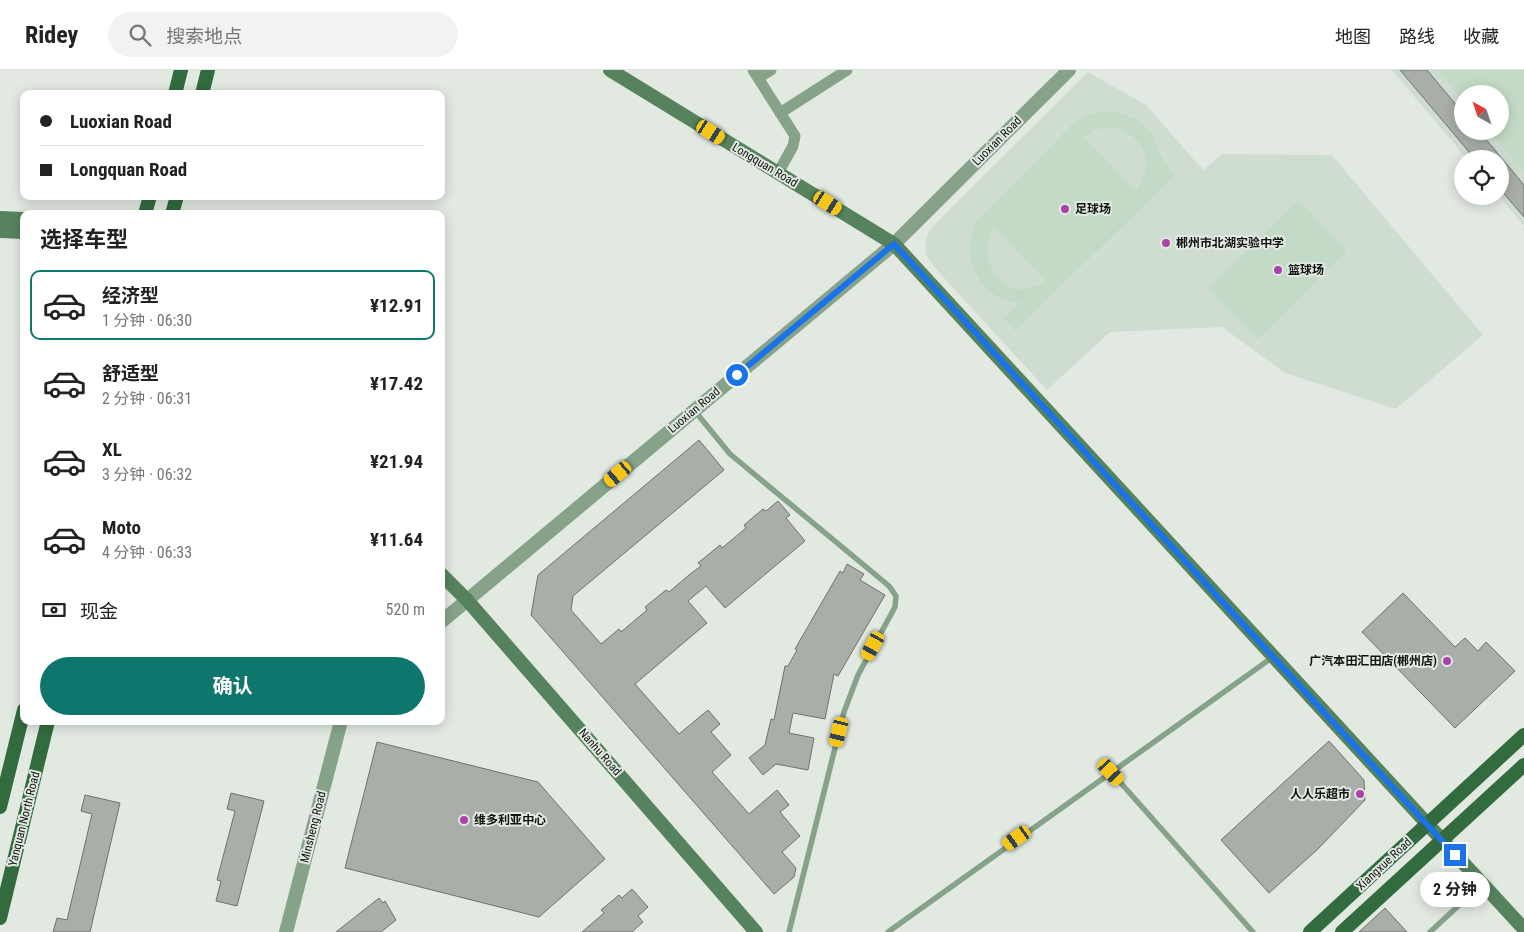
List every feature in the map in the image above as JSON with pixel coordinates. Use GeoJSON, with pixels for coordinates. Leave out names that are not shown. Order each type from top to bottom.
{"type":"FeatureCollection","features":[{"type":"Feature","properties":{"kind":"main road"},"geometry":{"type":"LineString","coordinates":[[176,90],[181,70]]}},
{"type":"Feature","properties":{"kind":"main road"},"geometry":{"type":"LineString","coordinates":[[203,90],[208,70]]}},
{"type":"Feature","properties":{"kind":"main road","name":"Longquan Road"},"geometry":{"type":"LineString","coordinates":[[610,70],[894,244],[1524,929]]}},
{"type":"Feature","properties":{"kind":"main road"},"geometry":{"type":"LineString","coordinates":[[0,218],[20,218]]}},
{"type":"Feature","properties":{"kind":"main road"},"geometry":{"type":"LineString","coordinates":[[0,231],[20,232]]}},
{"type":"Feature","properties":{"kind":"main road","name":"Nanhu Road"},"geometry":{"type":"LineString","coordinates":[[445,578],[467,600],[756,932]]}},
{"type":"Feature","properties":{"kind":"main road"},"geometry":{"type":"LineString","coordinates":[[0,807],[20,725]]}},
{"type":"Feature","properties":{"kind":"main road","name":"Yanquan North Road"},"geometry":{"type":"LineString","coordinates":[[0,918],[47,725]]}},
{"type":"Feature","properties":{"kind":"main road","name":"Xiangxue Road"},"geometry":{"type":"LineString","coordinates":[[1310,932],[1524,735]]}},
{"type":"Feature","properties":{"kind":"main road","name":"Xiangxue Road"},"geometry":{"type":"LineString","coordinates":[[1342,932],[1524,765]]}},
{"type":"Feature","properties":{"kind":"street"},"geometry":{"type":"LineString","coordinates":[[771,70],[756,74],[795,139],[778,173]]}},
{"type":"Feature","properties":{"kind":"street"},"geometry":{"type":"LineString","coordinates":[[780,113],[847,70]]}},
{"type":"Feature","properties":{"kind":"street","name":"Luoxian Road"},"geometry":{"type":"LineString","coordinates":[[467,600],[894,244],[1069,70]]}},
{"type":"Feature","properties":{"kind":"street"},"geometry":{"type":"LineString","coordinates":[[445,619],[467,600]]}},
{"type":"Feature","properties":{"kind":"street","name":"Minsheng Road"},"geometry":{"type":"LineString","coordinates":[[286,932],[340,725]]}},
{"type":"Feature","properties":{"kind":"lane"},"geometry":{"type":"LineString","coordinates":[[694,410],[730,454],[889,586],[896,596],[895,608],[865,660],[844,712],[789,932]]}},
{"type":"Feature","properties":{"kind":"lane"},"geometry":{"type":"LineString","coordinates":[[888,932],[1273,657]]}},
{"type":"Feature","properties":{"kind":"lane"},"geometry":{"type":"LineString","coordinates":[[1111,772],[1254,932]]}},
{"type":"Feature","properties":{"kind":"lane"},"geometry":{"type":"LineString","coordinates":[[1430,932],[1482,884]]}},
{"type":"Feature","properties":{"kind":"shaded area"},"geometry":{"type":"Polygon","coordinates":[[[1392,70],[1524,70],[1524,226],[1506,205],[1509,205],[1509,150],[1459,150],[1392,70]]]}},
{"type":"Feature","properties":{"kind":"shaded area","name":"郴州市北湖实验中学"},"geometry":{"type":"Polygon","coordinates":[[[1088,72],[1146,105],[1203,170],[1222,154],[1332,155],[1483,335],[1396,409],[1285,373],[1222,327],[1110,332],[1047,390],[934,267],[926,254],[925,246],[928,233],[936,223],[1088,72]]]}},
{"type":"Feature","properties":{"kind":"green space"},"geometry":{"type":"Polygon","coordinates":[[[1438,70],[1524,70],[1524,173],[1509,155],[1509,150],[1505,150],[1496,140],[1509,140],[1509,85],[1454,85],[1454,89],[1438,70]]]}},
{"type":"Feature","properties":{"kind":"green space"},"geometry":{"type":"Polygon","coordinates":[[[1106,111],[1137,120],[1151,134],[1166,164],[1175,175],[1015,331],[1004,319],[1021,302],[1012,302],[995,295],[981,281],[972,265],[970,256],[972,233],[977,221],[1072,124],[1088,115],[1106,111]],[[1112,127],[1096,130],[1084,138],[1136,191],[1142,181],[1145,170],[1144,152],[1132,136],[1112,127]],[[994,227],[988,242],[988,256],[992,269],[999,279],[1009,286],[1021,289],[1033,287],[1046,280],[994,227]]]}},
{"type":"Feature","properties":{"kind":"green space","name":"篮球场"},"geometry":{"type":"Polygon","coordinates":[[[1298,200],[1347,251],[1258,339],[1208,288],[1298,200]]]}},
{"type":"Feature","properties":{"kind":"building"},"geometry":{"type":"Polygon","coordinates":[[[1400,70],[1427,70],[1454,102],[1454,134],[1400,70]]]}},
{"type":"Feature","properties":{"kind":"building"},"geometry":{"type":"Polygon","coordinates":[[[1459,140],[1486,140],[1495,150],[1467,150],[1459,140]]]}},
{"type":"Feature","properties":{"kind":"building"},"geometry":{"type":"Polygon","coordinates":[[[1509,167],[1524,185],[1524,217],[1509,200],[1509,167]]]}},
{"type":"Feature","properties":{"kind":"building"},"geometry":{"type":"Polygon","coordinates":[[[699,440],[724,470],[573,596],[571,610],[601,644],[619,629],[621,632],[647,610],[645,607],[666,590],[669,592],[701,566],[698,563],[720,545],[722,548],[746,528],[744,525],[763,509],[766,511],[778,501],[790,515],[786,518],[805,541],[725,608],[706,586],[688,601],[707,623],[635,684],[679,734],[708,710],[720,724],[711,732],[731,755],[712,772],[749,814],[777,790],[789,805],[780,812],[800,836],[782,852],[796,868],[794,877],[774,894],[531,615],[538,575],[699,440]]]}},
{"type":"Feature","properties":{"kind":"building"},"geometry":{"type":"Polygon","coordinates":[[[847,564],[864,574],[860,580],[885,595],[838,676],[834,674],[825,719],[793,713],[789,733],[814,738],[808,770],[776,764],[763,775],[749,758],[765,745],[771,719],[774,720],[785,666],[788,666],[797,650],[795,649],[840,571],[843,573],[847,564]]]}},
{"type":"Feature","properties":{"kind":"building","name":"广汽本田汇田店(郴州店)"},"geometry":{"type":"Polygon","coordinates":[[[1403,593],[1455,647],[1465,638],[1478,651],[1486,642],[1515,671],[1455,728],[1362,632],[1403,593]]]}},
{"type":"Feature","properties":{"kind":"building"},"geometry":{"type":"Polygon","coordinates":[[[1329,741],[1364,780],[1365,800],[1318,849],[1269,893],[1221,840],[1329,741]]]}},
{"type":"Feature","properties":{"kind":"building","name":"维多利亚中心"},"geometry":{"type":"Polygon","coordinates":[[[377,742],[538,782],[605,859],[539,917],[345,868],[377,742]]]}},
{"type":"Feature","properties":{"kind":"building"},"geometry":{"type":"Polygon","coordinates":[[[231,793],[264,801],[237,906],[216,901],[221,881],[217,880],[235,811],[227,809],[231,793]]]}},
{"type":"Feature","properties":{"kind":"building"},"geometry":{"type":"Polygon","coordinates":[[[85,795],[120,803],[90,932],[53,932],[57,918],[67,920],[92,814],[81,811],[85,795]]]}},
{"type":"Feature","properties":{"kind":"building"},"geometry":{"type":"Polygon","coordinates":[[[632,889],[648,907],[638,916],[643,922],[632,932],[582,932],[604,913],[601,910],[619,895],[622,898],[632,889]]]}},
{"type":"Feature","properties":{"kind":"building"},"geometry":{"type":"Polygon","coordinates":[[[379,898],[383,903],[385,901],[396,920],[381,932],[336,932],[379,898]]]}},
{"type":"Feature","properties":{"kind":"building"},"geometry":{"type":"Polygon","coordinates":[[[1385,908],[1407,932],[1359,932],[1385,908]]]}},
{"type":"Feature","properties":{"kind":"place","name":"足球场"},"geometry":{"type":"Point","coordinates":[1065,209]}},
{"type":"Feature","properties":{"kind":"place","name":"郴州市北湖实验中学"},"geometry":{"type":"Point","coordinates":[1166,243]}},
{"type":"Feature","properties":{"kind":"place","name":"篮球场"},"geometry":{"type":"Point","coordinates":[1278,270]}},
{"type":"Feature","properties":{"kind":"place","name":"广汽本田汇田店(郴州店)"},"geometry":{"type":"Point","coordinates":[1447,661]}},
{"type":"Feature","properties":{"kind":"place","name":"人人乐超市"},"geometry":{"type":"Point","coordinates":[1360,794]}},
{"type":"Feature","properties":{"kind":"place","name":"维多利亚中心"},"geometry":{"type":"Point","coordinates":[464,820]}},
{"type":"Feature","properties":{"kind":"route"},"geometry":{"type":"LineString","coordinates":[[737,375],[894,244],[1455,855]]}}]}
